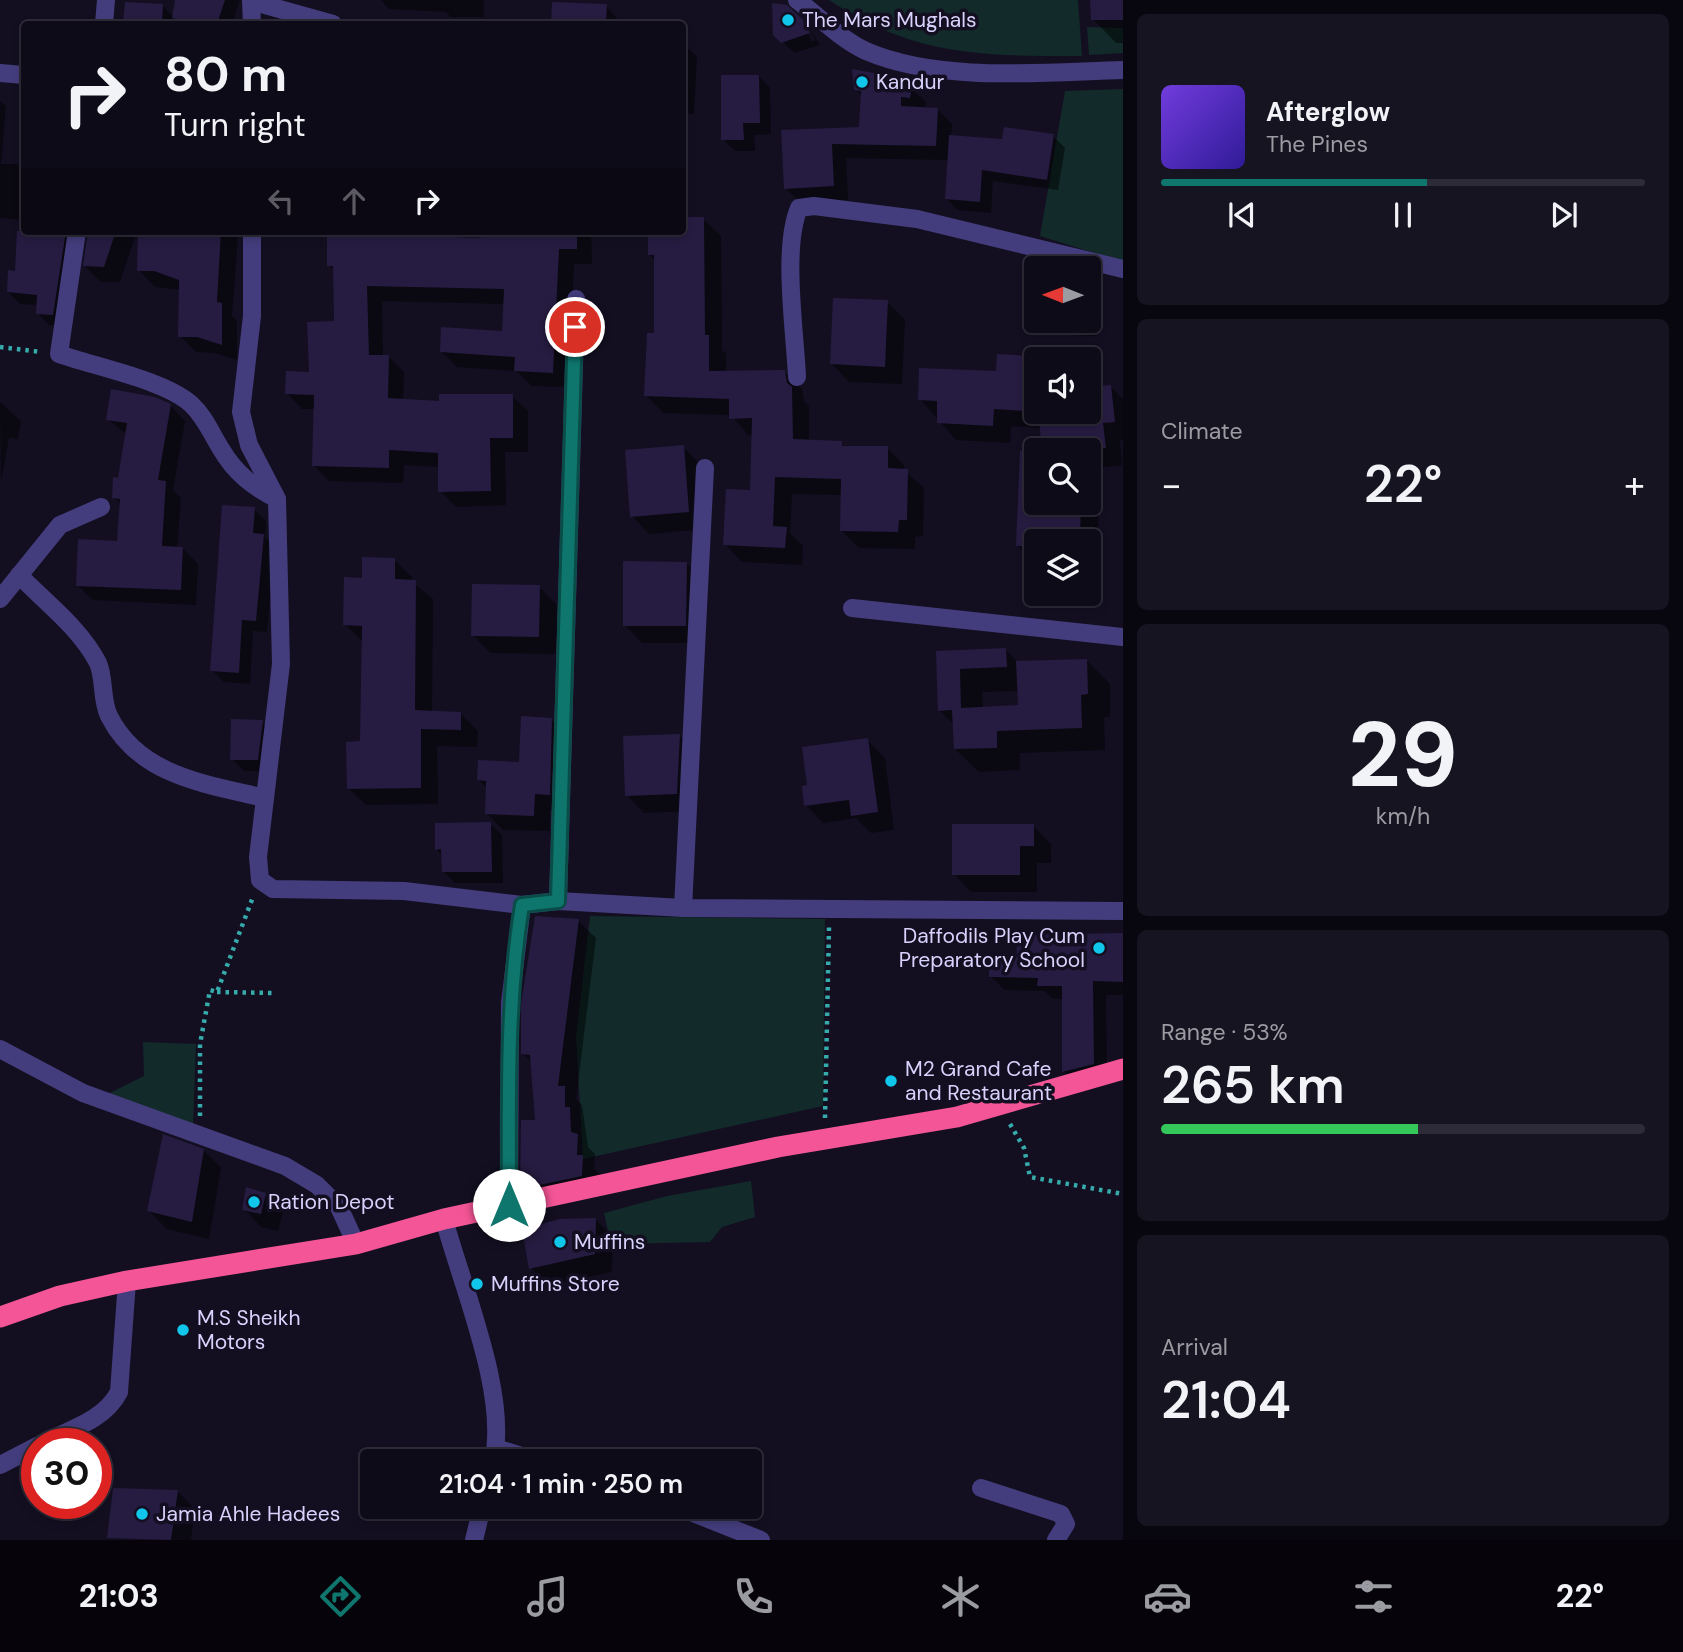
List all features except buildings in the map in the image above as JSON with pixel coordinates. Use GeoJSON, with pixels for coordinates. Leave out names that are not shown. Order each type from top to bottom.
{"type":"FeatureCollection","features":[{"type":"Feature","properties":{"kind":"highway"},"geometry":{"type":"LineString","coordinates":[[0,1317],[60,1297],[127,1281],[356,1244],[444,1219],[509,1205],[825,1139],[957,1117],[1123,1069]]}},
{"type":"Feature","properties":{"kind":"street"},"geometry":{"type":"LineString","coordinates":[[104,21],[106,0]]}},
{"type":"Feature","properties":{"kind":"street"},"geometry":{"type":"LineString","coordinates":[[797,0],[839,35],[865,50],[915,65],[990,71],[1123,70]]}},
{"type":"Feature","properties":{"kind":"street"},"geometry":{"type":"LineString","coordinates":[[252,21],[251,1],[323,21]]}},
{"type":"Feature","properties":{"kind":"street"},"geometry":{"type":"LineString","coordinates":[[0,74],[21,75]]}},
{"type":"Feature","properties":{"kind":"street"},"geometry":{"type":"LineString","coordinates":[[797,377],[791,248],[794,222],[800,208],[814,206],[917,219],[1123,269]]}},
{"type":"Feature","properties":{"kind":"street"},"geometry":{"type":"LineString","coordinates":[[76,235],[59,354],[161,386],[189,402],[204,418],[222,452],[240,475],[255,488],[277,499]]}},
{"type":"Feature","properties":{"kind":"street"},"geometry":{"type":"LineString","coordinates":[[253,235],[252,316],[241,412],[248,445],[277,499],[281,664],[258,857],[260,880],[273,889],[404,891],[522,905],[558,901],[683,908],[1123,911]]}},
{"type":"Feature","properties":{"kind":"street"},"geometry":{"type":"LineString","coordinates":[[558,901],[576,299]]}},
{"type":"Feature","properties":{"kind":"street"},"geometry":{"type":"LineString","coordinates":[[683,908],[705,468]]}},
{"type":"Feature","properties":{"kind":"street"},"geometry":{"type":"LineString","coordinates":[[0,599],[60,525],[101,507]]}},
{"type":"Feature","properties":{"kind":"street"},"geometry":{"type":"LineString","coordinates":[[19,575],[77,635],[99,665],[108,714],[133,748],[175,776],[265,797]]}},
{"type":"Feature","properties":{"kind":"street"},"geometry":{"type":"LineString","coordinates":[[852,608],[1123,637]]}},
{"type":"Feature","properties":{"kind":"street"},"geometry":{"type":"LineString","coordinates":[[509,1205],[510,1003],[522,905]]}},
{"type":"Feature","properties":{"kind":"street"},"geometry":{"type":"LineString","coordinates":[[0,1049],[83,1093],[285,1166],[317,1185],[338,1207],[356,1244]]}},
{"type":"Feature","properties":{"kind":"street"},"geometry":{"type":"LineString","coordinates":[[444,1219],[486,1359],[497,1421],[495,1449]]}},
{"type":"Feature","properties":{"kind":"street"},"geometry":{"type":"LineString","coordinates":[[74,1428],[104,1413],[113,1405],[119,1392],[127,1281]]}},
{"type":"Feature","properties":{"kind":"street"},"geometry":{"type":"LineString","coordinates":[[0,1465],[21,1454]]}},
{"type":"Feature","properties":{"kind":"street"},"geometry":{"type":"LineString","coordinates":[[981,1488],[1061,1514],[1066,1524],[1056,1540]]}},
{"type":"Feature","properties":{"kind":"street"},"geometry":{"type":"LineString","coordinates":[[474,1540],[479,1519]]}},
{"type":"Feature","properties":{"kind":"street"},"geometry":{"type":"LineString","coordinates":[[708,1519],[761,1540]]}},
{"type":"Feature","properties":{"kind":"path"},"geometry":{"type":"LineString","coordinates":[[0,347],[59,354]]}},
{"type":"Feature","properties":{"kind":"path"},"geometry":{"type":"LineString","coordinates":[[217,992],[260,880]]}},
{"type":"Feature","properties":{"kind":"path"},"geometry":{"type":"LineString","coordinates":[[825,1139],[829,930]]}},
{"type":"Feature","properties":{"kind":"path"},"geometry":{"type":"LineString","coordinates":[[199,1134],[200,1044],[210,990],[275,993]]}},
{"type":"Feature","properties":{"kind":"path"},"geometry":{"type":"LineString","coordinates":[[1012,1128],[1024,1148],[1030,1177],[1123,1194]]}},
{"type":"Feature","properties":{"kind":"green space"},"geometry":{"type":"Polygon","coordinates":[[[829,0],[1078,0],[1082,56],[981,53],[921,43],[861,19],[829,0]]]}},
{"type":"Feature","properties":{"kind":"green space"},"geometry":{"type":"Polygon","coordinates":[[[1087,27],[1123,28],[1123,53],[1089,55],[1087,27]]]}},
{"type":"Feature","properties":{"kind":"green space"},"geometry":{"type":"Polygon","coordinates":[[[1123,89],[1123,262],[1040,236],[1065,91],[1123,89]]]}},
{"type":"Feature","properties":{"kind":"green space"},"geometry":{"type":"Polygon","coordinates":[[[590,916],[825,919],[823,1106],[583,1159],[576,1037],[590,916]]]}},
{"type":"Feature","properties":{"kind":"green space"},"geometry":{"type":"Polygon","coordinates":[[[143,1042],[196,1044],[193,1127],[106,1095],[144,1076],[143,1042]]]}},
{"type":"Feature","properties":{"kind":"green space"},"geometry":{"type":"Polygon","coordinates":[[[751,1181],[755,1217],[722,1227],[710,1242],[611,1244],[604,1213],[667,1196],[751,1181]]]}},
{"type":"Feature","properties":{"kind":"place","name":"The Mars Mughals"},"geometry":{"type":"Point","coordinates":[788,20]}},
{"type":"Feature","properties":{"kind":"place","name":"Kandur"},"geometry":{"type":"Point","coordinates":[862,82]}},
{"type":"Feature","properties":{"kind":"place","name":"Daffodils Play Cum Preparatory School"},"geometry":{"type":"Point","coordinates":[1099,948]}},
{"type":"Feature","properties":{"kind":"place","name":"M2 Grand Cafe and Restaurant"},"geometry":{"type":"Point","coordinates":[891,1081]}},
{"type":"Feature","properties":{"kind":"place","name":"Ration Depot"},"geometry":{"type":"Point","coordinates":[254,1202]}},
{"type":"Feature","properties":{"kind":"place","name":"Muffins"},"geometry":{"type":"Point","coordinates":[560,1242]}},
{"type":"Feature","properties":{"kind":"place","name":"Muffins Store"},"geometry":{"type":"Point","coordinates":[477,1284]}},
{"type":"Feature","properties":{"kind":"place","name":"M.S Sheikh Motors"},"geometry":{"type":"Point","coordinates":[183,1330]}},
{"type":"Feature","properties":{"kind":"place","name":"Jamia Ahle Hadees"},"geometry":{"type":"Point","coordinates":[142,1514]}},
{"type":"Feature","properties":{"kind":"route"},"geometry":{"type":"LineString","coordinates":[[509,1205],[510,1003],[522,905],[558,901],[575,327]]}}]}
